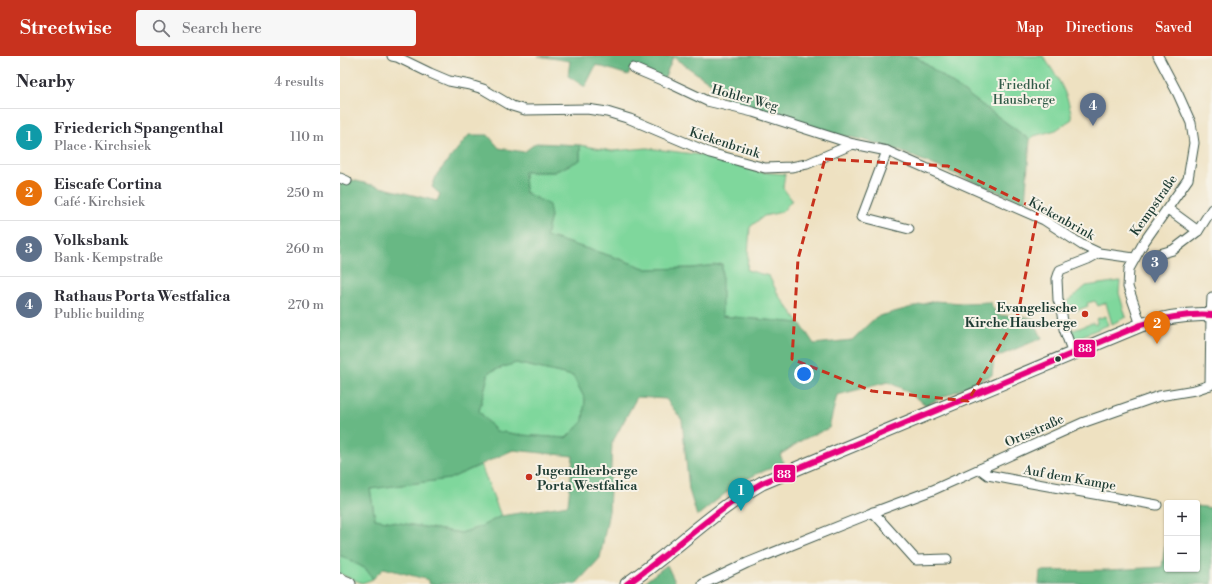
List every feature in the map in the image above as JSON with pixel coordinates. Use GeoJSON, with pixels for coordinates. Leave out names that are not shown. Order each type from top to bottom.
{"type":"FeatureCollection","features":[{"type":"Feature","properties":{"kind":"main road"},"geometry":{"type":"LineString","coordinates":[[627,584],[723,508],[762,483],[1141,325],[1166,317],[1211,315]]}},
{"type":"Feature","properties":{"kind":"main road"},"geometry":{"type":"LineString","coordinates":[[340,580],[349,584]]}},
{"type":"Feature","properties":{"kind":"street","name":"Kiekenbrink"},"geometry":{"type":"LineString","coordinates":[[392,56],[449,80],[482,89],[512,106],[525,110],[587,110],[607,112],[630,119],[710,153],[765,168],[791,167],[807,164],[853,144],[887,151],[1044,220],[1082,245],[1099,253],[1134,258]]}},
{"type":"Feature","properties":{"kind":"street","name":"Kempstraße"},"geometry":{"type":"LineString","coordinates":[[1141,325],[1128,287],[1129,269],[1144,242],[1188,179],[1194,143],[1191,123],[1161,57]]}},
{"type":"Feature","properties":{"kind":"street","name":"Hohler Weg"},"geometry":{"type":"LineString","coordinates":[[633,68],[707,101],[753,112],[853,144]]}},
{"type":"Feature","properties":{"kind":"street"},"geometry":{"type":"LineString","coordinates":[[887,151],[862,217],[909,229]]}},
{"type":"Feature","properties":{"kind":"street"},"geometry":{"type":"LineString","coordinates":[[1168,209],[1198,231]]}},
{"type":"Feature","properties":{"kind":"street"},"geometry":{"type":"LineString","coordinates":[[1156,255],[1173,250],[1198,231],[1212,209]]}},
{"type":"Feature","properties":{"kind":"street"},"geometry":{"type":"LineString","coordinates":[[1073,353],[1064,329],[1061,308],[1058,300],[1057,279],[1060,270],[1099,253]]}},
{"type":"Feature","properties":{"kind":"street"},"geometry":{"type":"LineString","coordinates":[[1211,386],[1212,297]]}},
{"type":"Feature","properties":{"kind":"street","name":"Ortsstraße"},"geometry":{"type":"LineString","coordinates":[[703,584],[747,563],[873,512],[933,490],[1082,423],[1124,407],[1160,396],[1211,386]]}},
{"type":"Feature","properties":{"kind":"street","name":"Auf dem Kampe"},"geometry":{"type":"LineString","coordinates":[[980,469],[988,475],[1007,479],[1157,505]]}},
{"type":"Feature","properties":{"kind":"street"},"geometry":{"type":"LineString","coordinates":[[873,512],[916,560],[947,559]]}},
{"type":"Feature","properties":{"kind":"highlighted area"},"geometry":{"type":"Polygon","coordinates":[[[825,159],[948,166],[1038,210],[1018,314],[968,401],[872,391],[792,359],[798,259],[825,159]]]}},
{"type":"Feature","properties":{"kind":"green space"},"geometry":{"type":"Polygon","coordinates":[[[538,56],[915,56],[1030,140],[1025,203],[895,149],[864,140],[834,134],[790,118],[737,103],[726,98],[712,84],[673,57],[664,79],[633,65],[628,75],[596,65],[585,87],[568,76],[570,61],[538,56]]]}},
{"type":"Feature","properties":{"kind":"green space","name":"Friedhof Hausberge"},"geometry":{"type":"Polygon","coordinates":[[[915,56],[1043,56],[1058,78],[1065,93],[1072,119],[1056,130],[1034,136],[1030,140],[915,56]]]}},
{"type":"Feature","properties":{"kind":"green space"},"geometry":{"type":"Polygon","coordinates":[[[469,135],[488,135],[499,148],[524,152],[536,143],[580,145],[580,160],[554,172],[524,172],[525,192],[549,205],[551,216],[546,236],[647,269],[693,268],[722,264],[722,316],[800,323],[814,344],[852,340],[876,317],[934,301],[962,303],[990,302],[997,315],[1033,318],[1042,338],[994,358],[992,375],[926,405],[903,389],[888,382],[837,395],[829,428],[802,440],[780,455],[784,463],[737,484],[697,516],[689,490],[682,420],[666,399],[637,397],[612,443],[609,511],[600,558],[576,584],[429,584],[429,580],[384,568],[373,579],[366,569],[340,555],[340,179],[344,178],[437,201],[440,194],[432,187],[437,174],[469,135]],[[516,363],[489,372],[479,411],[496,431],[521,435],[566,438],[583,421],[585,399],[573,376],[516,363]],[[513,450],[449,479],[370,489],[375,519],[461,533],[480,527],[501,516],[568,505],[573,456],[513,450]]]}},
{"type":"Feature","properties":{"kind":"green space"},"geometry":{"type":"Polygon","coordinates":[[[580,145],[612,151],[647,148],[709,156],[758,172],[785,174],[783,188],[792,200],[782,212],[764,216],[750,227],[747,270],[769,276],[779,296],[800,323],[721,316],[722,264],[693,268],[647,269],[546,236],[551,216],[525,192],[524,172],[554,172],[580,160],[580,145]]]}},
{"type":"Feature","properties":{"kind":"green space"},"geometry":{"type":"Polygon","coordinates":[[[1120,281],[1119,293],[1126,317],[1112,324],[1106,303],[1098,306],[1095,301],[1087,303],[1088,306],[1075,311],[1073,305],[1067,307],[1065,304],[1086,286],[1120,281]]]}},
{"type":"Feature","properties":{"kind":"green space"},"geometry":{"type":"Polygon","coordinates":[[[1106,316],[1108,325],[1072,340],[1067,327],[1069,326],[1072,330],[1074,330],[1093,323],[1096,325],[1096,319],[1106,316]]]}},
{"type":"Feature","properties":{"kind":"green space"},"geometry":{"type":"Polygon","coordinates":[[[516,363],[573,376],[585,399],[583,421],[566,438],[521,435],[496,431],[479,411],[489,372],[516,363]]]}},
{"type":"Feature","properties":{"kind":"green space"},"geometry":{"type":"Polygon","coordinates":[[[481,465],[501,516],[480,527],[461,533],[375,519],[370,489],[449,479],[481,465]]]}},
{"type":"Feature","properties":{"kind":"green space"},"geometry":{"type":"Polygon","coordinates":[[[1200,506],[1212,508],[1212,584],[1039,584],[1040,571],[1109,570],[1162,567],[1164,553],[1164,572],[1200,572],[1200,506]]]}},
{"type":"Feature","properties":{"kind":"green space"},"geometry":{"type":"Polygon","coordinates":[[[340,555],[366,569],[373,579],[362,583],[340,574],[340,555]]]}},
{"type":"Feature","properties":{"kind":"green space"},"geometry":{"type":"Polygon","coordinates":[[[667,565],[676,584],[642,584],[667,565]]]}},
{"type":"Feature","properties":{"kind":"transit line","name":"88"},"geometry":{"type":"LineString","coordinates":[[627,584],[727,506],[762,483],[1141,325],[1176,317],[1212,315]]}},
{"type":"Feature","properties":{"kind":"place","name":"Rathaus Porta Westfalica"},"geometry":{"type":"Point","coordinates":[1093,126]}},
{"type":"Feature","properties":{"kind":"place","name":"Volksbank"},"geometry":{"type":"Point","coordinates":[1155,283]}},
{"type":"Feature","properties":{"kind":"place","name":"Evangelische Kirche Hausberge"},"geometry":{"type":"Point","coordinates":[1085,314]}},
{"type":"Feature","properties":{"kind":"place","name":"Eiscafe Cortina"},"geometry":{"type":"Point","coordinates":[1157,344]}},
{"type":"Feature","properties":{"kind":"place","name":"Jugendherberge Porta Westfalica"},"geometry":{"type":"Point","coordinates":[529,477]}},
{"type":"Feature","properties":{"kind":"place","name":"Friederich Spangenthal"},"geometry":{"type":"Point","coordinates":[741,511]}}]}
